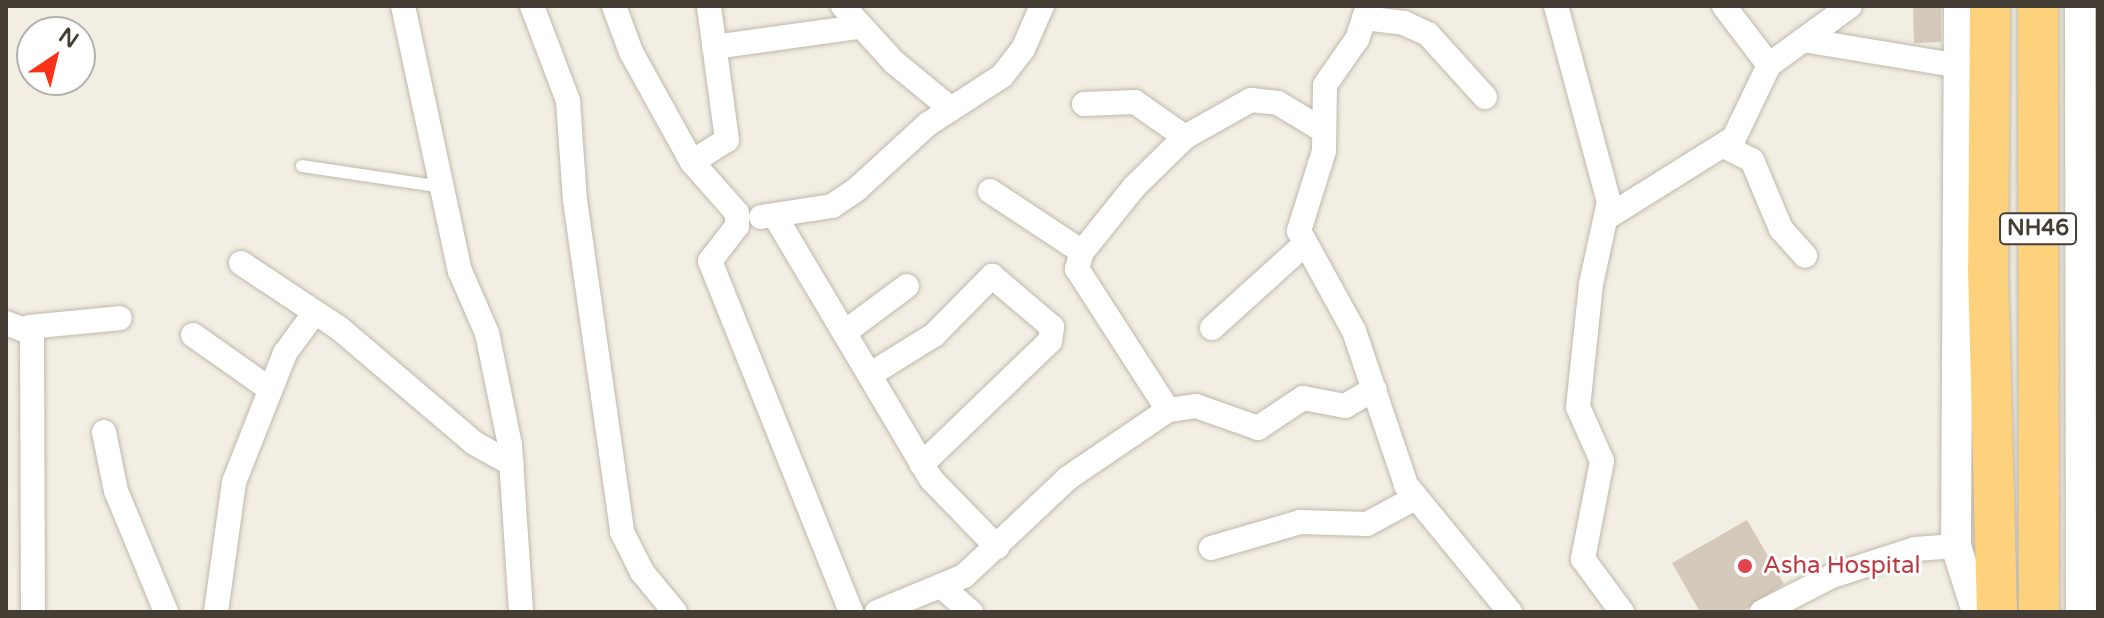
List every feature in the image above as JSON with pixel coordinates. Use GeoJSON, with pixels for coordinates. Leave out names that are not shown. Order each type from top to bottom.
{"type":"FeatureCollection","features":[{"type":"Feature","properties":{"kind":"highway","name":"NH46"},"geometry":{"type":"LineString","coordinates":[[1990,6],[1997,612]]}},
{"type":"Feature","properties":{"kind":"highway","name":"NH46"},"geometry":{"type":"LineString","coordinates":[[2038,6],[2039,612]]}},
{"type":"Feature","properties":{"kind":"street"},"geometry":{"type":"LineString","coordinates":[[403,6],[460,271],[487,333],[512,464],[521,612]]}},
{"type":"Feature","properties":{"kind":"street"},"geometry":{"type":"LineString","coordinates":[[532,6],[568,101],[575,200],[622,532],[642,572],[675,612]]}},
{"type":"Feature","properties":{"kind":"street"},"geometry":{"type":"LineString","coordinates":[[614,6],[631,52],[692,162],[739,219]]}},
{"type":"Feature","properties":{"kind":"street"},"geometry":{"type":"LineString","coordinates":[[843,6],[859,27],[951,109]]}},
{"type":"Feature","properties":{"kind":"street"},"geometry":{"type":"LineString","coordinates":[[739,219],[832,206],[951,109],[1002,76],[1023,49],[1042,6]]}},
{"type":"Feature","properties":{"kind":"street"},"geometry":{"type":"LineString","coordinates":[[1556,6],[1589,112],[1609,202],[1578,407],[1602,461],[1583,559],[1622,612]]}},
{"type":"Feature","properties":{"kind":"street"},"geometry":{"type":"LineString","coordinates":[[1724,6],[1769,65]]}},
{"type":"Feature","properties":{"kind":"street"},"geometry":{"type":"LineString","coordinates":[[1606,218],[1724,146],[1741,129],[1769,65],[1850,6]]}},
{"type":"Feature","properties":{"kind":"street"},"geometry":{"type":"LineString","coordinates":[[1959,6],[1956,546],[1977,612]]}},
{"type":"Feature","properties":{"kind":"street"},"geometry":{"type":"LineString","coordinates":[[2080,6],[2081,612]]}},
{"type":"Feature","properties":{"kind":"street"},"geometry":{"type":"LineString","coordinates":[[692,162],[727,140],[707,7]]}},
{"type":"Feature","properties":{"kind":"street"},"geometry":{"type":"LineString","coordinates":[[1485,97],[1428,34],[1366,12],[1325,85],[1324,131],[1314,190],[1299,231],[1354,331],[1415,498],[1510,612]]}},
{"type":"Feature","properties":{"kind":"street"},"geometry":{"type":"LineString","coordinates":[[714,47],[859,27]]}},
{"type":"Feature","properties":{"kind":"street"},"geometry":{"type":"LineString","coordinates":[[1803,40],[1960,66]]}},
{"type":"Feature","properties":{"kind":"street"},"geometry":{"type":"LineString","coordinates":[[1168,410],[1077,269],[1082,252],[1185,137],[1265,98],[1324,131]]}},
{"type":"Feature","properties":{"kind":"street"},"geometry":{"type":"LineString","coordinates":[[1084,104],[1135,102],[1185,137]]}},
{"type":"Feature","properties":{"kind":"street"},"geometry":{"type":"LineString","coordinates":[[1724,146],[1752,160],[1777,222],[1805,256]]}},
{"type":"Feature","properties":{"kind":"street"},"geometry":{"type":"LineString","coordinates":[[990,191],[1082,252]]}},
{"type":"Feature","properties":{"kind":"street"},"geometry":{"type":"LineString","coordinates":[[775,216],[922,464],[946,497],[997,547]]}},
{"type":"Feature","properties":{"kind":"street"},"geometry":{"type":"LineString","coordinates":[[739,219],[710,261],[851,612]]}},
{"type":"Feature","properties":{"kind":"street"},"geometry":{"type":"LineString","coordinates":[[1212,328],[1305,244]]}},
{"type":"Feature","properties":{"kind":"street"},"geometry":{"type":"LineString","coordinates":[[241,263],[378,358],[474,443],[512,464]]}},
{"type":"Feature","properties":{"kind":"street"},"geometry":{"type":"LineString","coordinates":[[871,374],[934,335],[992,276],[1052,327],[1050,341],[922,464]]}},
{"type":"Feature","properties":{"kind":"street"},"geometry":{"type":"LineString","coordinates":[[845,332],[907,286]]}},
{"type":"Feature","properties":{"kind":"street"},"geometry":{"type":"LineString","coordinates":[[216,612],[234,482],[285,353],[313,315]]}},
{"type":"Feature","properties":{"kind":"street"},"geometry":{"type":"LineString","coordinates":[[33,612],[18,325],[120,318]]}},
{"type":"Feature","properties":{"kind":"street"},"geometry":{"type":"LineString","coordinates":[[193,335],[271,390]]}},
{"type":"Feature","properties":{"kind":"street"},"geometry":{"type":"LineString","coordinates":[[877,612],[964,576],[1068,478],[1168,410],[1196,406],[1258,428],[1303,398],[1345,406],[1375,389]]}},
{"type":"Feature","properties":{"kind":"street"},"geometry":{"type":"LineString","coordinates":[[104,432],[116,491],[166,612]]}},
{"type":"Feature","properties":{"kind":"street"},"geometry":{"type":"LineString","coordinates":[[1211,548],[1300,522],[1367,524],[1415,498]]}},
{"type":"Feature","properties":{"kind":"street"},"geometry":{"type":"LineString","coordinates":[[1762,612],[1832,576],[1915,549],[1956,546]]}},
{"type":"Feature","properties":{"kind":"street"},"geometry":{"type":"LineString","coordinates":[[941,586],[971,612]]}},
{"type":"Feature","properties":{"kind":"lane"},"geometry":{"type":"LineString","coordinates":[[302,166],[442,187]]}},
{"type":"Feature","properties":{"kind":"building"},"geometry":{"type":"Polygon","coordinates":[[[1913,6],[1941,6],[1941,42],[1914,43],[1913,6]]]}},
{"type":"Feature","properties":{"kind":"building"},"geometry":{"type":"Polygon","coordinates":[[[1747,520],[1784,584],[1742,612],[1700,612],[1672,563],[1747,520]]]}},
{"type":"Feature","properties":{"kind":"place","name":"Asha Hospital"},"geometry":{"type":"Point","coordinates":[1745,566]}}]}
